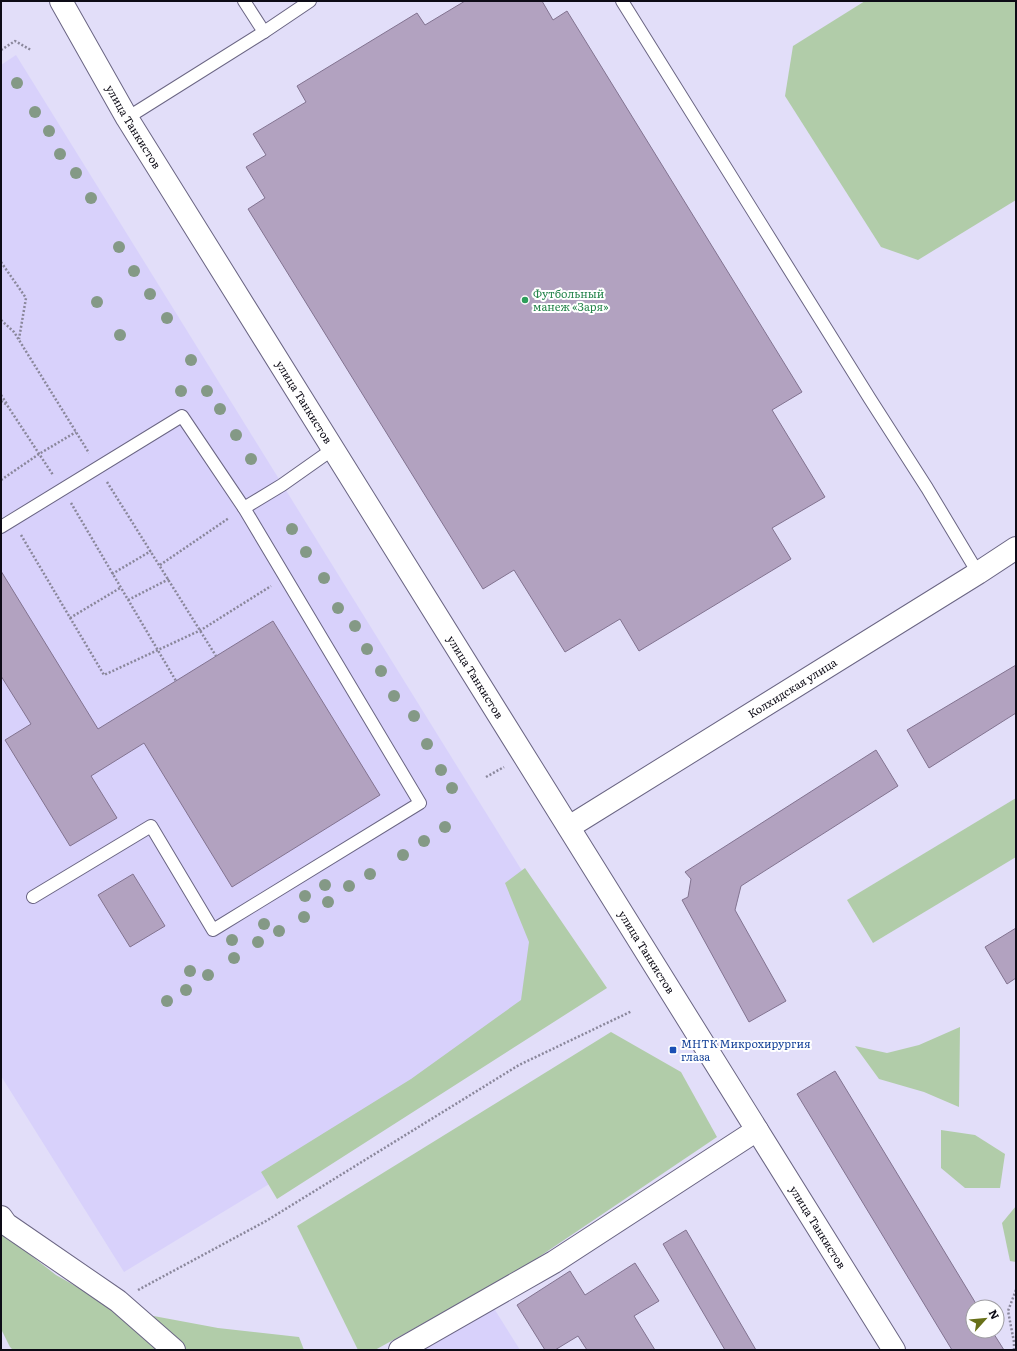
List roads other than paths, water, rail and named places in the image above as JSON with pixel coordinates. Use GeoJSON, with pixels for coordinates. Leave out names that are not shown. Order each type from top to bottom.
{"type":"FeatureCollection","features":[{"type":"Feature","properties":{"kind":"street","name":"улица Танкистов"},"geometry":{"type":"LineString","coordinates":[[61,1],[127,118],[894,1350]]}},
{"type":"Feature","properties":{"kind":"street","name":"Колхидская улица"},"geometry":{"type":"LineString","coordinates":[[569,827],[1016,548]]}},
{"type":"Feature","properties":{"kind":"street"},"geometry":{"type":"LineString","coordinates":[[400,1350],[554,1262],[758,1130]]}},
{"type":"Feature","properties":{"kind":"street"},"geometry":{"type":"LineString","coordinates":[[3,1223],[118,1301],[174,1350]]}},
{"type":"Feature","properties":{"kind":"lane"},"geometry":{"type":"LineString","coordinates":[[244,1],[264,32]]}},
{"type":"Feature","properties":{"kind":"lane"},"geometry":{"type":"LineString","coordinates":[[127,118],[264,32],[309,1]]}},
{"type":"Feature","properties":{"kind":"lane"},"geometry":{"type":"LineString","coordinates":[[622,1],[927,488],[978,573]]}},
{"type":"Feature","properties":{"kind":"lane"},"geometry":{"type":"LineString","coordinates":[[1,527],[182,416],[244,508],[420,803],[213,930],[151,826],[33,897]]}},
{"type":"Feature","properties":{"kind":"lane"},"geometry":{"type":"LineString","coordinates":[[244,508],[282,485],[333,449]]}},
{"type":"Feature","properties":{"kind":"place","name":"Футбольный манеж «Заря»"},"geometry":{"type":"Point","coordinates":[525,300]}},
{"type":"Feature","properties":{"kind":"place","name":"МНТК Микрохирургия глаза"},"geometry":{"type":"Point","coordinates":[673,1050]}}]}
